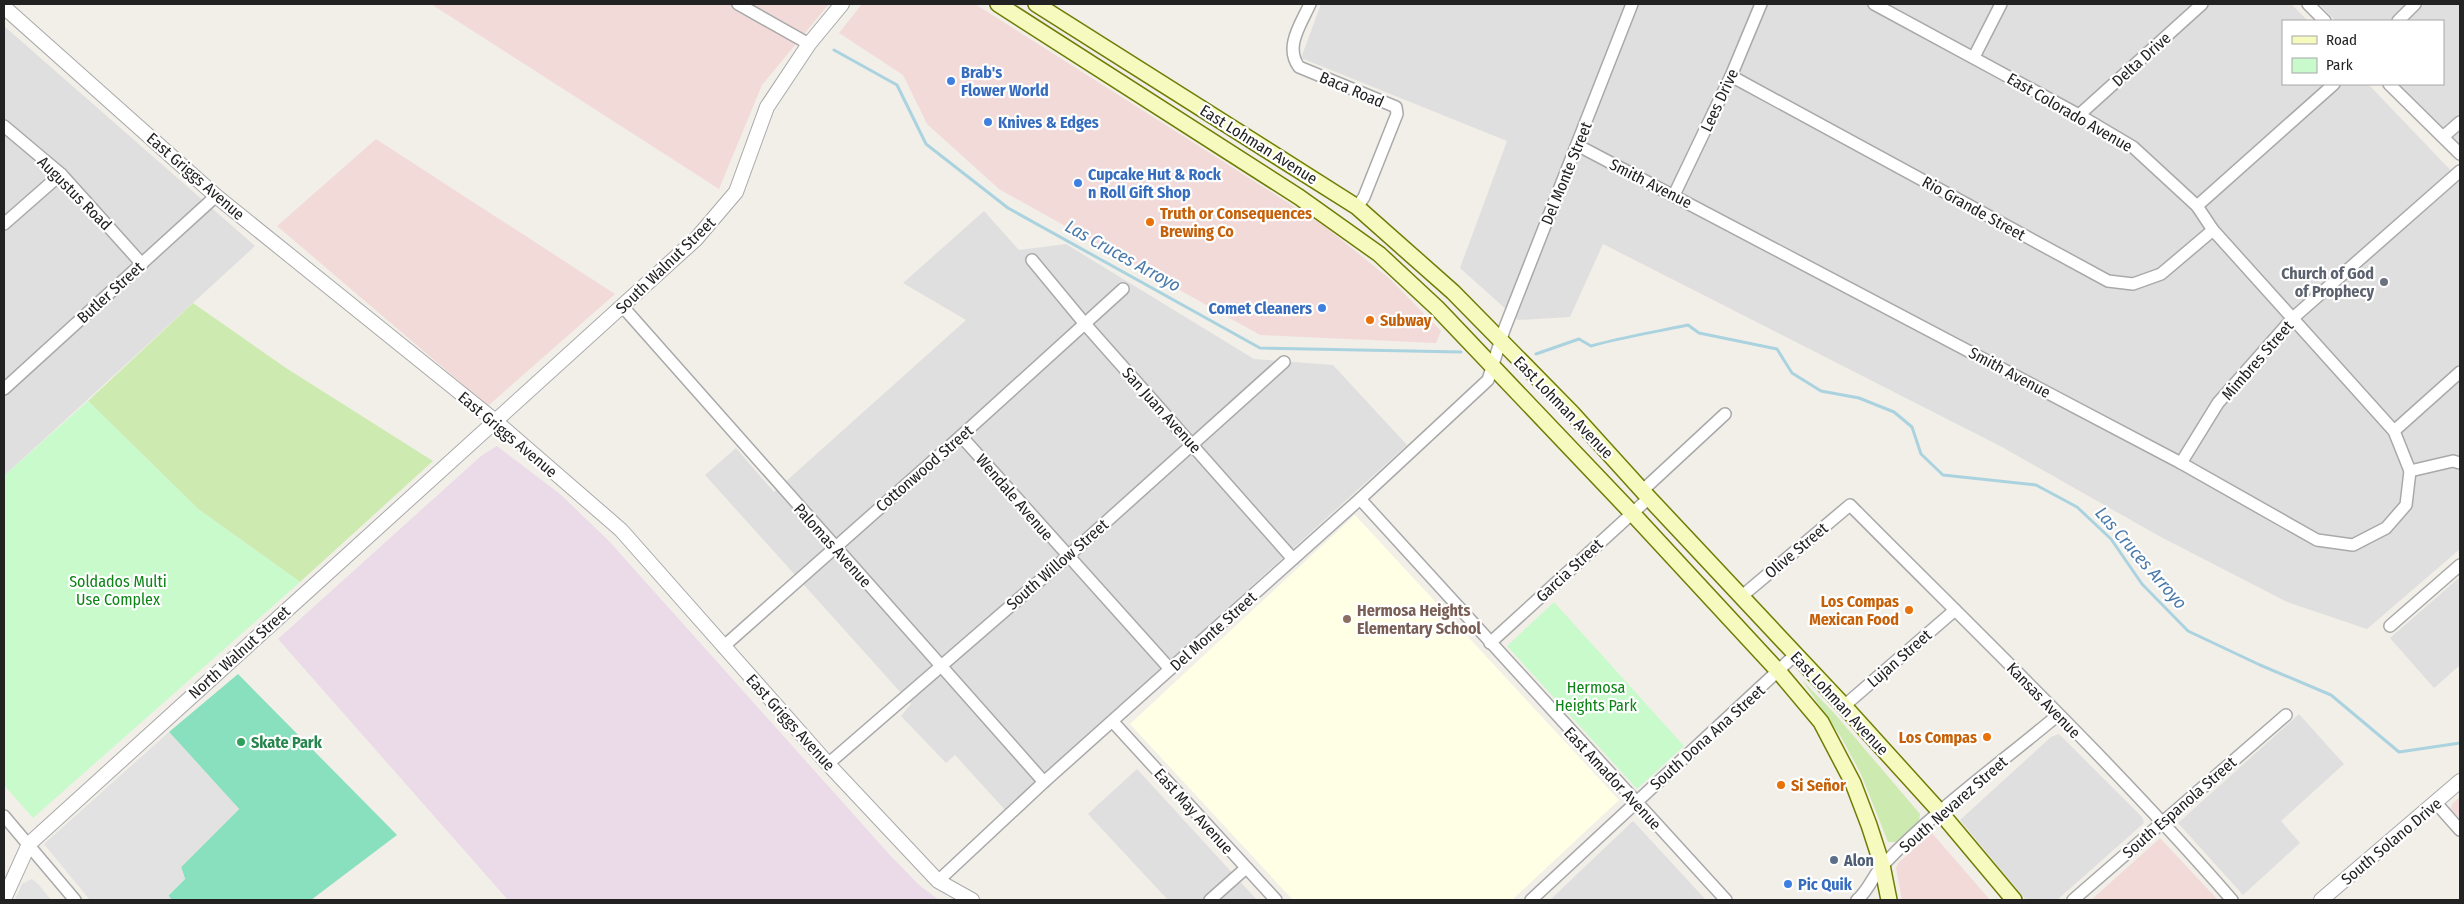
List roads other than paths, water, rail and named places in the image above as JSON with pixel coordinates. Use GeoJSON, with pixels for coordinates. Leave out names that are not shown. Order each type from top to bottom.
{"type":"FeatureCollection","features":[{"type":"Feature","properties":{"kind":"main road","name":"East Lohman Avenue"},"geometry":{"type":"LineString","coordinates":[[998,4],[1120,84],[1255,168],[1378,254],[1437,308],[1493,366],[1779,672]]}},
{"type":"Feature","properties":{"kind":"main road","name":"East Lohman Avenue"},"geometry":{"type":"LineString","coordinates":[[1036,4],[1357,207],[1453,292],[1572,413],[1844,706],[1941,813],[2014,900]]}},
{"type":"Feature","properties":{"kind":"main road"},"geometry":{"type":"LineString","coordinates":[[1779,672],[1821,722],[1853,783],[1882,865],[1889,900]]}},
{"type":"Feature","properties":{"kind":"street"},"geometry":{"type":"LineString","coordinates":[[738,4],[809,44]]}},
{"type":"Feature","properties":{"kind":"street","name":"South Walnut Street"},"geometry":{"type":"LineString","coordinates":[[494,420],[624,307],[696,239],[736,192],[767,107],[809,44],[842,4]]}},
{"type":"Feature","properties":{"kind":"street","name":"Baca Road"},"geometry":{"type":"LineString","coordinates":[[1310,4],[1291,48],[1292,59],[1299,67],[1396,107],[1397,114],[1364,197],[1357,207]]}},
{"type":"Feature","properties":{"kind":"street","name":"Del Monte Street"},"geometry":{"type":"LineString","coordinates":[[938,881],[1044,782],[1360,499],[1488,380],[1502,343],[1504,330],[1632,4]]}},
{"type":"Feature","properties":{"kind":"street","name":"Lees Drive"},"geometry":{"type":"LineString","coordinates":[[1674,195],[1731,76],[1762,4]]}},
{"type":"Feature","properties":{"kind":"street","name":"East Colorado Avenue"},"geometry":{"type":"LineString","coordinates":[[1874,4],[1974,57],[2133,147],[2197,206],[2213,230],[2394,431],[2410,471]]}},
{"type":"Feature","properties":{"kind":"street"},"geometry":{"type":"LineString","coordinates":[[1974,57],[2001,4]]}},
{"type":"Feature","properties":{"kind":"street","name":"Delta Drive"},"geometry":{"type":"LineString","coordinates":[[2079,115],[2202,4]]}},
{"type":"Feature","properties":{"kind":"street"},"geometry":{"type":"LineString","coordinates":[[2308,4],[2324,20]]}},
{"type":"Feature","properties":{"kind":"street"},"geometry":{"type":"LineString","coordinates":[[2399,20],[2415,4]]}},
{"type":"Feature","properties":{"kind":"street","name":"East Griggs Avenue"},"geometry":{"type":"LineString","coordinates":[[4,7],[216,196],[494,420],[621,530],[828,764],[938,881],[972,900]]}},
{"type":"Feature","properties":{"kind":"street","name":"Rio Grande Street"},"geometry":{"type":"LineString","coordinates":[[1731,76],[2108,281],[2133,284],[2161,274],[2213,230]]}},
{"type":"Feature","properties":{"kind":"street"},"geometry":{"type":"LineString","coordinates":[[2197,206],[2333,85]]}},
{"type":"Feature","properties":{"kind":"street"},"geometry":{"type":"LineString","coordinates":[[2390,85],[2444,136],[2460,154]]}},
{"type":"Feature","properties":{"kind":"street"},"geometry":{"type":"LineString","coordinates":[[2444,136],[2460,122]]}},
{"type":"Feature","properties":{"kind":"street","name":"Augustus Road"},"geometry":{"type":"LineString","coordinates":[[4,126],[61,174],[142,264]]}},
{"type":"Feature","properties":{"kind":"street","name":"Smith Avenue"},"geometry":{"type":"LineString","coordinates":[[1578,145],[2181,463],[2317,540],[2353,545],[2386,528],[2406,505],[2410,471]]}},
{"type":"Feature","properties":{"kind":"street","name":"Mimbres Street"},"geometry":{"type":"LineString","coordinates":[[2181,463],[2218,404],[2293,318],[2460,171]]}},
{"type":"Feature","properties":{"kind":"street"},"geometry":{"type":"LineString","coordinates":[[4,224],[61,174]]}},
{"type":"Feature","properties":{"kind":"street","name":"Butler Street"},"geometry":{"type":"LineString","coordinates":[[4,388],[216,196]]}},
{"type":"Feature","properties":{"kind":"street","name":"San Juan Avenue"},"geometry":{"type":"LineString","coordinates":[[1032,260],[1085,324],[1293,559]]}},
{"type":"Feature","properties":{"kind":"street","name":"Cottonwood Street"},"geometry":{"type":"LineString","coordinates":[[723,647],[1123,289]]}},
{"type":"Feature","properties":{"kind":"street","name":"Palomas Avenue"},"geometry":{"type":"LineString","coordinates":[[624,307],[1044,782]]}},
{"type":"Feature","properties":{"kind":"street","name":"South Willow Street"},"geometry":{"type":"LineString","coordinates":[[828,764],[940,665],[1067,557],[1284,362]]}},
{"type":"Feature","properties":{"kind":"street"},"geometry":{"type":"LineString","coordinates":[[2394,431],[2460,372]]}},
{"type":"Feature","properties":{"kind":"street","name":"Garcia Street"},"geometry":{"type":"LineString","coordinates":[[1490,643],[1632,513],[1646,494],[1725,414]]}},
{"type":"Feature","properties":{"kind":"street","name":"North Walnut Street"},"geometry":{"type":"LineString","coordinates":[[4,899],[29,844],[494,420]]}},
{"type":"Feature","properties":{"kind":"street","name":"Wendale Avenue"},"geometry":{"type":"LineString","coordinates":[[961,436],[1067,557],[1170,669]]}},
{"type":"Feature","properties":{"kind":"street"},"geometry":{"type":"LineString","coordinates":[[2410,471],[2453,461],[2460,463]]}},
{"type":"Feature","properties":{"kind":"street","name":"East Amador Avenue"},"geometry":{"type":"LineString","coordinates":[[1360,499],[1726,900]]}},
{"type":"Feature","properties":{"kind":"street","name":"Olive Street"},"geometry":{"type":"LineString","coordinates":[[1742,596],[1850,504]]}},
{"type":"Feature","properties":{"kind":"street","name":"Kansas Avenue"},"geometry":{"type":"LineString","coordinates":[[1850,504],[2058,715],[2161,822],[2232,900]]}},
{"type":"Feature","properties":{"kind":"street"},"geometry":{"type":"LineString","coordinates":[[2390,626],[2460,565]]}},
{"type":"Feature","properties":{"kind":"street","name":"Lujan Street"},"geometry":{"type":"LineString","coordinates":[[1844,706],[1955,610]]}},
{"type":"Feature","properties":{"kind":"street","name":"South Dona Ana Street"},"geometry":{"type":"LineString","coordinates":[[1531,900],[1796,655]]}},
{"type":"Feature","properties":{"kind":"street","name":"South Nevarez Street"},"geometry":{"type":"LineString","coordinates":[[1857,900],[1867,892],[1882,865],[2058,715]]}},
{"type":"Feature","properties":{"kind":"street","name":"South Espanola Street"},"geometry":{"type":"LineString","coordinates":[[2073,900],[2286,715]]}},
{"type":"Feature","properties":{"kind":"street","name":"East May Avenue"},"geometry":{"type":"LineString","coordinates":[[1112,722],[1276,900]]}},
{"type":"Feature","properties":{"kind":"street","name":"South Solano Drive"},"geometry":{"type":"LineString","coordinates":[[2321,900],[2460,781]]}},
{"type":"Feature","properties":{"kind":"street"},"geometry":{"type":"LineString","coordinates":[[2436,803],[2460,830]]}},
{"type":"Feature","properties":{"kind":"street"},"geometry":{"type":"LineString","coordinates":[[4,816],[75,900]]}},
{"type":"Feature","properties":{"kind":"street"},"geometry":{"type":"LineString","coordinates":[[1210,900],[1246,868]]}},
{"type":"Feature","properties":{"kind":"waterway","name":"Las Cruces Arroyo"},"geometry":{"type":"LineString","coordinates":[[834,50],[897,85],[926,144],[1008,208],[1260,348],[1461,352]]}},
{"type":"Feature","properties":{"kind":"waterway","name":"Las Cruces Arroyo"},"geometry":{"type":"LineString","coordinates":[[1536,354],[1579,339],[1591,346],[1688,325],[1699,333],[1777,349],[1792,373],[1821,391],[1859,398],[1894,412],[1912,427],[1921,454],[1943,475],[2036,485],[2077,507],[2111,539],[2142,584],[2188,631],[2260,665],[2331,695],[2399,752],[2460,743]]}},
{"type":"Feature","properties":{"kind":"place","name":"Brab's Flower World"},"geometry":{"type":"Point","coordinates":[951,81]}},
{"type":"Feature","properties":{"kind":"place","name":"Knives & Edges"},"geometry":{"type":"Point","coordinates":[988,122]}},
{"type":"Feature","properties":{"kind":"place","name":"Cupcake Hut & Rock n Roll Gift Shop"},"geometry":{"type":"Point","coordinates":[1078,183]}},
{"type":"Feature","properties":{"kind":"place","name":"Truth or Consequences Brewing Co"},"geometry":{"type":"Point","coordinates":[1150,222]}},
{"type":"Feature","properties":{"kind":"place","name":"Church of God of Prophecy"},"geometry":{"type":"Point","coordinates":[2384,282]}},
{"type":"Feature","properties":{"kind":"place","name":"Comet Cleaners"},"geometry":{"type":"Point","coordinates":[1322,308]}},
{"type":"Feature","properties":{"kind":"place","name":"Subway"},"geometry":{"type":"Point","coordinates":[1370,320]}},
{"type":"Feature","properties":{"kind":"place","name":"Los Compas Mexican Food"},"geometry":{"type":"Point","coordinates":[1909,610]}},
{"type":"Feature","properties":{"kind":"place","name":"Hermosa Heights Elementary School"},"geometry":{"type":"Point","coordinates":[1347,619]}},
{"type":"Feature","properties":{"kind":"place","name":"Los Compas"},"geometry":{"type":"Point","coordinates":[1987,737]}},
{"type":"Feature","properties":{"kind":"place","name":"Skate Park"},"geometry":{"type":"Point","coordinates":[241,742]}},
{"type":"Feature","properties":{"kind":"place","name":"Si Señor"},"geometry":{"type":"Point","coordinates":[1781,785]}},
{"type":"Feature","properties":{"kind":"place","name":"Alon"},"geometry":{"type":"Point","coordinates":[1834,860]}},
{"type":"Feature","properties":{"kind":"place","name":"Pic Quik"},"geometry":{"type":"Point","coordinates":[1788,884]}},
{"type":"Feature","properties":{"kind":"park label","name":"Soldados Multi Use Complex"},"geometry":{"type":"Point","coordinates":[118,590]}},
{"type":"Feature","properties":{"kind":"park label","name":"Hermosa Heights Park"},"geometry":{"type":"Point","coordinates":[1596,696]}}]}
